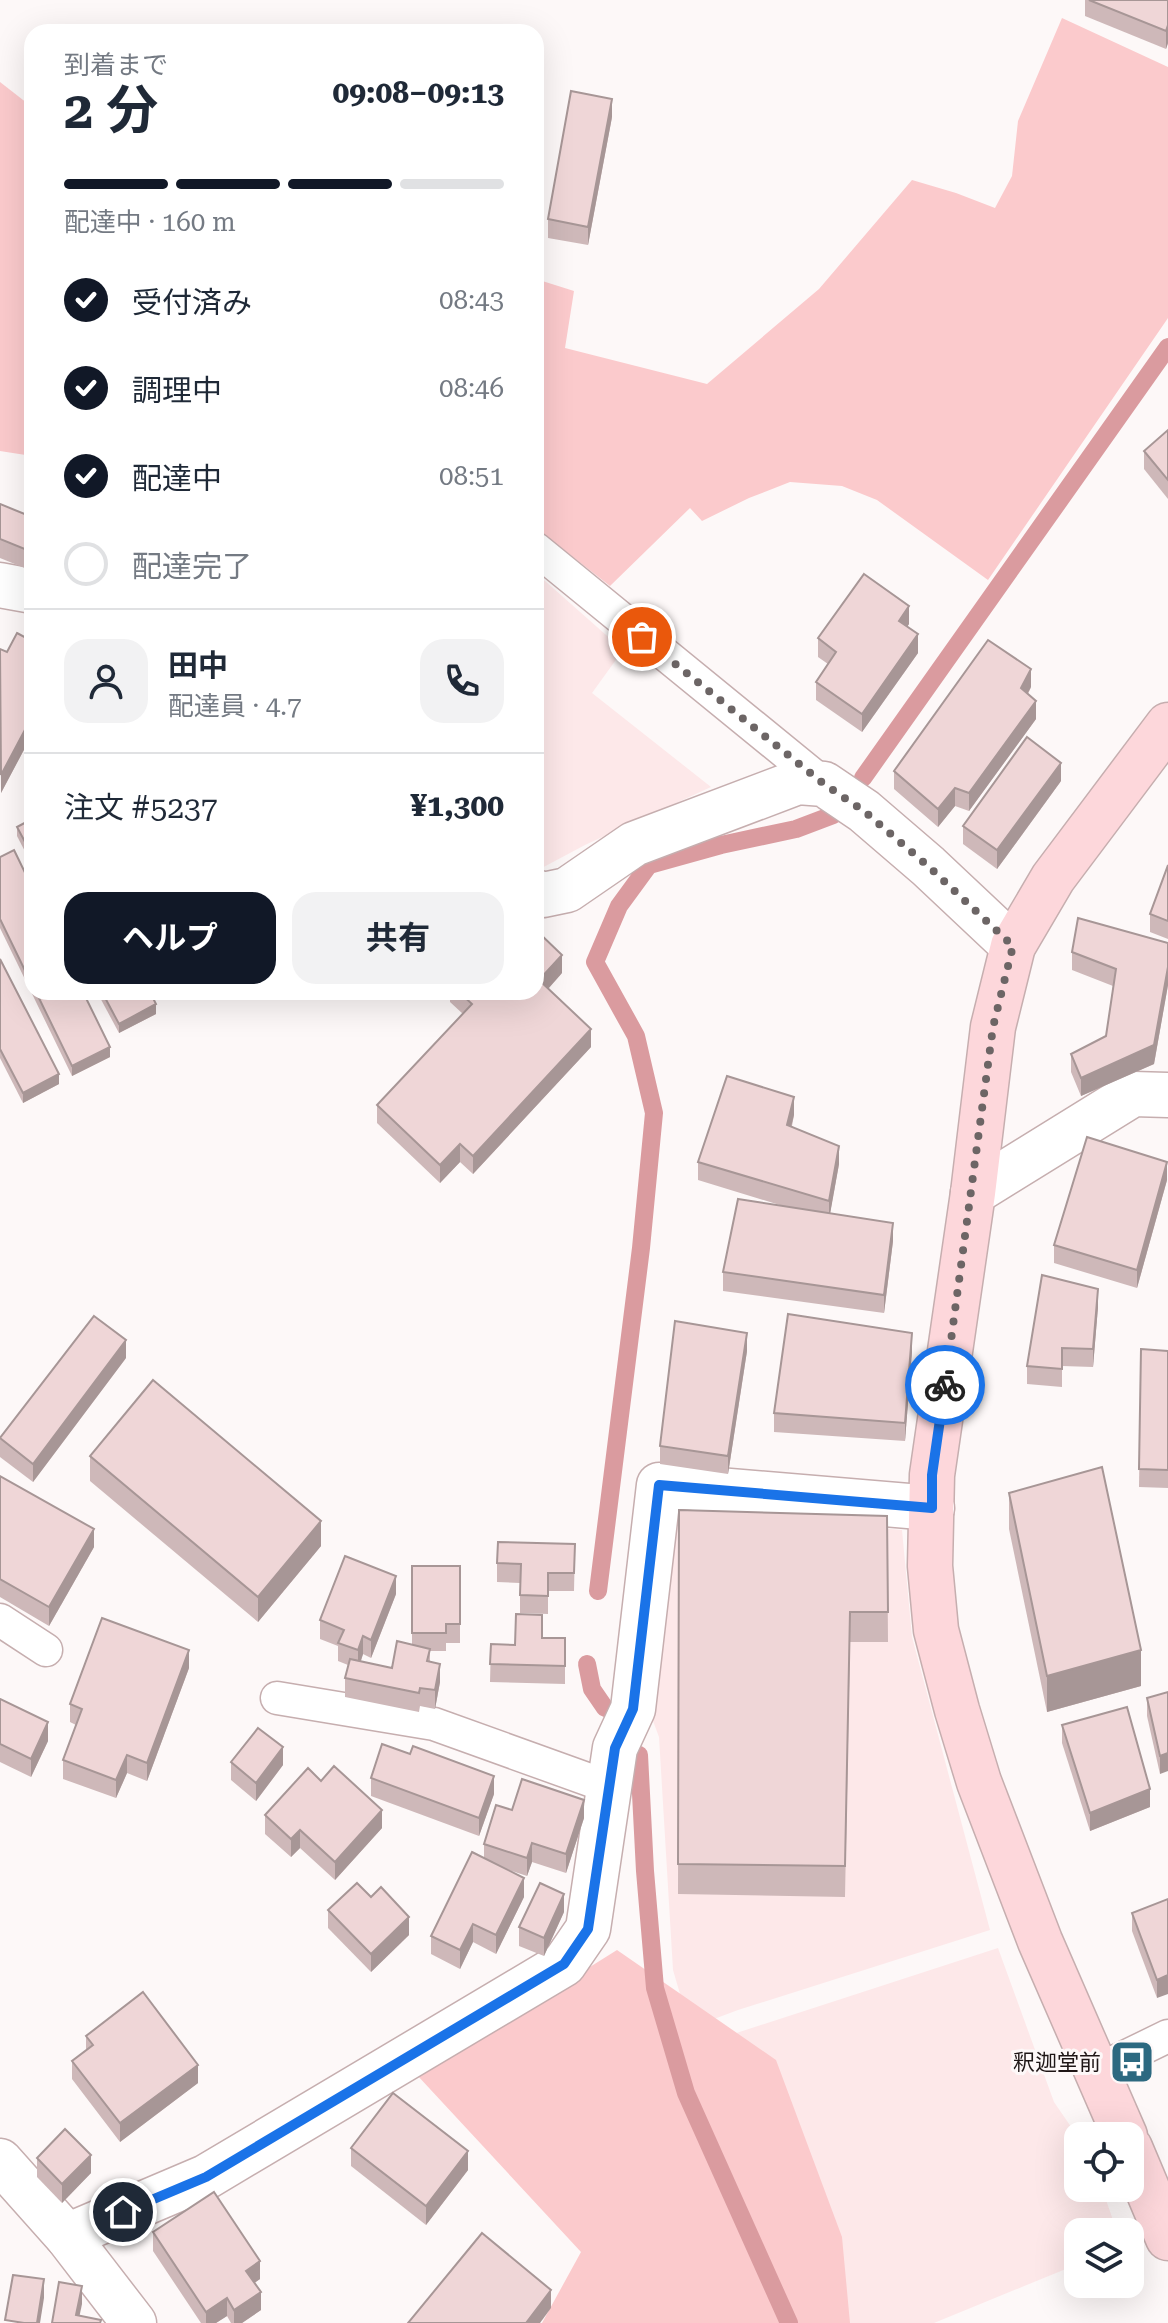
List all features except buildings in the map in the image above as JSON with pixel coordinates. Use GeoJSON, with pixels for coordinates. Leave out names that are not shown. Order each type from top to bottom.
{"type":"FeatureCollection","features":[{"type":"Feature","properties":{"kind":"street"},"geometry":{"type":"LineString","coordinates":[[0,585],[24,590]]}},
{"type":"Feature","properties":{"kind":"street"},"geometry":{"type":"LineString","coordinates":[[1119,2122],[1029,1912],[979,1782],[957,1710],[936,1630],[930,1566],[932,1475],[973,1193],[993,1027],[1013,946],[1053,878],[1168,725]]}},
{"type":"Feature","properties":{"kind":"street"},"geometry":{"type":"LineString","coordinates":[[544,895],[567,890],[634,844],[798,782],[824,784],[864,811],[1013,946]]}},
{"type":"Feature","properties":{"kind":"street"},"geometry":{"type":"LineString","coordinates":[[973,1193],[1133,1094],[1168,1095]]}},
{"type":"Feature","properties":{"kind":"street"},"geometry":{"type":"LineString","coordinates":[[67,2236],[206,2177],[564,1964],[588,1929],[615,1748],[633,1709],[659,1485],[932,1508]]}},
{"type":"Feature","properties":{"kind":"street"},"geometry":{"type":"LineString","coordinates":[[0,2161],[15,2201],[67,2236],[134,2323]]}},
{"type":"Feature","properties":{"kind":"street"},"geometry":{"type":"LineString","coordinates":[[1144,2181],[1168,2238]]}},
{"type":"Feature","properties":{"kind":"lane"},"geometry":{"type":"LineString","coordinates":[[544,556],[824,784]]}},
{"type":"Feature","properties":{"kind":"lane"},"geometry":{"type":"LineString","coordinates":[[0,1620],[46,1650]]}},
{"type":"Feature","properties":{"kind":"lane"},"geometry":{"type":"LineString","coordinates":[[277,1698],[434,1724],[609,1787]]}},
{"type":"Feature","properties":{"kind":"lane"},"geometry":{"type":"LineString","coordinates":[[1096,2071],[1168,2036]]}},
{"type":"Feature","properties":{"kind":"shaded area"},"geometry":{"type":"Polygon","coordinates":[[[1062,18],[1168,67],[1168,318],[988,580],[877,500],[842,486],[790,482],[702,521],[690,508],[610,586],[544,534],[544,282],[574,291],[565,348],[707,384],[819,289],[912,180],[995,208],[1012,176],[1018,121],[1062,18]]]}},
{"type":"Feature","properties":{"kind":"shaded area"},"geometry":{"type":"Polygon","coordinates":[[[0,82],[24,101],[24,455],[0,451],[0,82]]]}},
{"type":"Feature","properties":{"kind":"shaded area"},"geometry":{"type":"Polygon","coordinates":[[[544,580],[623,650],[592,693],[711,787],[544,867],[544,580]]]}},
{"type":"Feature","properties":{"kind":"shaded area"},"geometry":{"type":"Polygon","coordinates":[[[671,1511],[902,1530],[912,1637],[990,1930],[690,2028],[673,1970],[659,1737],[653,1721],[671,1511]]]}},
{"type":"Feature","properties":{"kind":"shaded area"},"geometry":{"type":"Polygon","coordinates":[[[998,1948],[1054,2102],[1068,2122],[1064,2122],[1064,2202],[1107,2202],[1112,2218],[1064,2218],[1064,2270],[934,2323],[826,2323],[721,2038],[998,1948]]]}},
{"type":"Feature","properties":{"kind":"shaded area"},"geometry":{"type":"Polygon","coordinates":[[[617,1950],[776,2060],[842,2237],[850,2323],[542,2323],[581,2252],[417,2075],[617,1950]]]}},
{"type":"Feature","properties":{"kind":"waterway"},"geometry":{"type":"LineString","coordinates":[[863,778],[1168,347]]}},
{"type":"Feature","properties":{"kind":"waterway"},"geometry":{"type":"LineString","coordinates":[[598,1591],[641,1248],[654,1113],[636,1036],[595,962],[619,906],[649,865],[796,829],[833,815]]}},
{"type":"Feature","properties":{"kind":"waterway"},"geometry":{"type":"LineString","coordinates":[[587,1664],[592,1689],[605,1708]]}},
{"type":"Feature","properties":{"kind":"waterway"},"geometry":{"type":"LineString","coordinates":[[639,1755],[655,1988],[686,2093],[789,2323]]}},
{"type":"Feature","properties":{"kind":"way so far"},"geometry":{"type":"LineString","coordinates":[[642,637],[824,784],[864,811],[1013,946],[993,1027],[945,1385]]}},
{"type":"Feature","properties":{"kind":"place","name":"釈迦堂前"},"geometry":{"type":"Point","coordinates":[1132,2062]}},
{"type":"Feature","properties":{"kind":"route"},"geometry":{"type":"LineString","coordinates":[[123,2212],[206,2177],[564,1964],[588,1929],[615,1748],[633,1709],[659,1485],[932,1508],[932,1475],[945,1385]]}}]}
